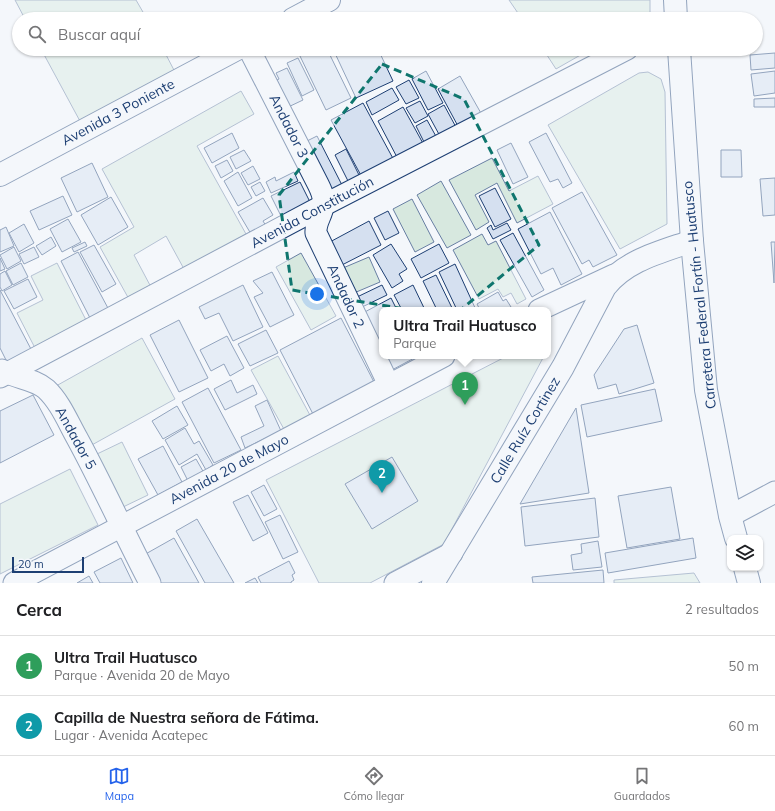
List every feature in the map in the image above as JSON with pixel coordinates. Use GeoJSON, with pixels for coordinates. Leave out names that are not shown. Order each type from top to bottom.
{"type":"FeatureCollection","features":[{"type":"Feature","properties":{"kind":"street"},"geometry":{"type":"LineString","coordinates":[[306,12],[329,0]]}},
{"type":"Feature","properties":{"kind":"street"},"geometry":{"type":"LineString","coordinates":[[675,0],[676,12]]}},
{"type":"Feature","properties":{"kind":"street","name":"Avenida 3 Poniente"},"geometry":{"type":"LineString","coordinates":[[0,175],[224,56]]}},
{"type":"Feature","properties":{"kind":"street","name":"Andador 3"},"geometry":{"type":"LineString","coordinates":[[253,56],[318,184],[324,205]]}},
{"type":"Feature","properties":{"kind":"street","name":"Avenida Constitución"},"geometry":{"type":"LineString","coordinates":[[3,373],[613,56]]}},
{"type":"Feature","properties":{"kind":"street","name":"Carretera Federal Fortín - Huatusco"},"geometry":{"type":"LineString","coordinates":[[679,56],[692,241],[706,390],[730,516],[735,535]]}},
{"type":"Feature","properties":{"kind":"street","name":"Andador 2"},"geometry":{"type":"LineString","coordinates":[[324,205],[316,226],[316,233],[389,386]]}},
{"type":"Feature","properties":{"kind":"street"},"geometry":{"type":"LineString","coordinates":[[545,307],[614,275],[644,258],[692,241]]}},
{"type":"Feature","properties":{"kind":"street","name":"Calle Ruíz Cortinez"},"geometry":{"type":"LineString","coordinates":[[433,583],[563,367],[605,287],[614,275]]}},
{"type":"Feature","properties":{"kind":"street","name":"Avenida 20 de Mayo"},"geometry":{"type":"LineString","coordinates":[[14,583],[438,359]]}},
{"type":"Feature","properties":{"kind":"street","name":"Andador 5"},"geometry":{"type":"LineString","coordinates":[[3,373],[38,383],[48,391],[60,406],[98,476],[120,527],[150,583]]}},
{"type":"Feature","properties":{"kind":"street"},"geometry":{"type":"LineString","coordinates":[[730,516],[775,492]]}},
{"type":"Feature","properties":{"kind":"street"},"geometry":{"type":"LineString","coordinates":[[396,583],[452,552]]}},
{"type":"Feature","properties":{"kind":"street"},"geometry":{"type":"LineString","coordinates":[[746,571],[749,583]]}},
{"type":"Feature","properties":{"kind":"highlighted area"},"geometry":{"type":"Polygon","coordinates":[[[382,64],[464,99],[539,245],[452,317],[292,290],[279,195],[382,64]]]}},
{"type":"Feature","properties":{"kind":"shaded area"},"geometry":{"type":"Polygon","coordinates":[[[15,0],[136,0],[143,12],[21,12],[15,0]]]}},
{"type":"Feature","properties":{"kind":"shaded area"},"geometry":{"type":"Polygon","coordinates":[[[509,0],[650,0],[650,12],[517,12],[509,0]]]}},
{"type":"Feature","properties":{"kind":"shaded area"},"geometry":{"type":"Polygon","coordinates":[[[45,56],[167,56],[175,72],[81,123],[45,56]]]}},
{"type":"Feature","properties":{"kind":"shaded area"},"geometry":{"type":"Polygon","coordinates":[[[548,56],[579,56],[556,69],[548,56]]]}},
{"type":"Feature","properties":{"kind":"shaded area"},"geometry":{"type":"Polygon","coordinates":[[[648,72],[661,79],[665,92],[667,224],[620,249],[548,125],[639,73],[648,72]]]}},
{"type":"Feature","properties":{"kind":"shaded area"},"geometry":{"type":"Polygon","coordinates":[[[241,91],[254,114],[197,146],[246,234],[184,269],[166,236],[134,255],[152,289],[130,301],[100,247],[134,227],[102,169],[241,91]]]}},
{"type":"Feature","properties":{"kind":"shaded area"},"geometry":{"type":"Polygon","coordinates":[[[492,158],[509,191],[538,176],[553,204],[517,223],[497,183],[475,195],[489,222],[476,230],[449,180],[492,158]]]}},
{"type":"Feature","properties":{"kind":"shaded area"},"geometry":{"type":"Polygon","coordinates":[[[441,181],[471,235],[447,248],[417,195],[441,181]]]}},
{"type":"Feature","properties":{"kind":"shaded area"},"geometry":{"type":"Polygon","coordinates":[[[412,199],[434,242],[415,252],[393,209],[412,199]]]}},
{"type":"Feature","properties":{"kind":"shaded area"},"geometry":{"type":"Polygon","coordinates":[[[482,234],[488,245],[496,241],[526,299],[517,304],[511,293],[503,297],[498,289],[479,299],[453,250],[482,234]]]}},
{"type":"Feature","properties":{"kind":"shaded area"},"geometry":{"type":"Polygon","coordinates":[[[301,253],[336,316],[311,330],[276,267],[301,253]]]}},
{"type":"Feature","properties":{"kind":"shaded area"},"geometry":{"type":"Polygon","coordinates":[[[369,257],[380,282],[354,293],[343,268],[369,257]]]}},
{"type":"Feature","properties":{"kind":"shaded area"},"geometry":{"type":"Polygon","coordinates":[[[57,263],[87,322],[35,348],[17,313],[43,300],[31,276],[57,263]]]}},
{"type":"Feature","properties":{"kind":"shaded area"},"geometry":{"type":"Polygon","coordinates":[[[142,338],[175,399],[90,446],[56,386],[142,338]]]}},
{"type":"Feature","properties":{"kind":"shaded area"},"geometry":{"type":"Polygon","coordinates":[[[278,356],[311,417],[285,431],[251,370],[278,356]]]}},
{"type":"Feature","properties":{"kind":"shaded area"},"geometry":{"type":"Polygon","coordinates":[[[501,359],[542,359],[444,544],[370,583],[319,583],[266,480],[501,359]]]}},
{"type":"Feature","properties":{"kind":"shaded area"},"geometry":{"type":"Polygon","coordinates":[[[122,442],[148,495],[123,507],[97,454],[122,442]]]}},
{"type":"Feature","properties":{"kind":"shaded area"},"geometry":{"type":"Polygon","coordinates":[[[70,469],[98,525],[0,574],[0,504],[70,469]]]}},
{"type":"Feature","properties":{"kind":"shaded area"},"geometry":{"type":"Polygon","coordinates":[[[694,573],[700,583],[614,583],[614,580],[694,573]]]}},
{"type":"Feature","properties":{"kind":"building"},"geometry":{"type":"Polygon","coordinates":[[[775,53],[775,68],[751,70],[750,56],[763,56],[763,54],[775,53]]]}},
{"type":"Feature","properties":{"kind":"building"},"geometry":{"type":"Polygon","coordinates":[[[300,56],[330,56],[351,98],[326,110],[300,56]]]}},
{"type":"Feature","properties":{"kind":"building"},"geometry":{"type":"Polygon","coordinates":[[[336,56],[381,56],[393,81],[356,98],[336,56]]]}},
{"type":"Feature","properties":{"kind":"building"},"geometry":{"type":"Polygon","coordinates":[[[298,58],[314,90],[302,96],[287,63],[298,58]]]}},
{"type":"Feature","properties":{"kind":"building"},"geometry":{"type":"Polygon","coordinates":[[[287,68],[303,100],[284,109],[271,83],[279,79],[276,73],[287,68]]]}},
{"type":"Feature","properties":{"kind":"building"},"geometry":{"type":"Polygon","coordinates":[[[426,71],[443,103],[428,110],[412,79],[426,71]]]}},
{"type":"Feature","properties":{"kind":"building"},"geometry":{"type":"Polygon","coordinates":[[[775,71],[775,93],[754,96],[751,74],[775,71]]]}},
{"type":"Feature","properties":{"kind":"building"},"geometry":{"type":"Polygon","coordinates":[[[460,76],[482,115],[459,128],[438,89],[460,76]]]}},
{"type":"Feature","properties":{"kind":"building"},"geometry":{"type":"Polygon","coordinates":[[[409,80],[419,98],[406,104],[396,87],[409,80]]]}},
{"type":"Feature","properties":{"kind":"building"},"geometry":{"type":"Polygon","coordinates":[[[392,88],[399,100],[372,115],[366,102],[392,88]]]}},
{"type":"Feature","properties":{"kind":"building"},"geometry":{"type":"Polygon","coordinates":[[[775,98],[775,107],[754,107],[754,99],[775,98]]]}},
{"type":"Feature","properties":{"kind":"building"},"geometry":{"type":"Polygon","coordinates":[[[420,101],[428,116],[415,123],[406,108],[420,101]]]}},
{"type":"Feature","properties":{"kind":"building"},"geometry":{"type":"Polygon","coordinates":[[[363,103],[396,164],[364,181],[331,120],[363,103]]]}},
{"type":"Feature","properties":{"kind":"building"},"geometry":{"type":"Polygon","coordinates":[[[444,105],[457,129],[441,138],[428,114],[444,105]]]}},
{"type":"Feature","properties":{"kind":"building"},"geometry":{"type":"Polygon","coordinates":[[[403,107],[425,147],[399,161],[378,121],[403,107]]]}},
{"type":"Feature","properties":{"kind":"building"},"geometry":{"type":"Polygon","coordinates":[[[427,120],[438,140],[426,146],[416,126],[427,120]]]}},
{"type":"Feature","properties":{"kind":"building"},"geometry":{"type":"Polygon","coordinates":[[[232,133],[239,148],[212,163],[204,148],[232,133]]]}},
{"type":"Feature","properties":{"kind":"building"},"geometry":{"type":"Polygon","coordinates":[[[546,133],[572,183],[563,188],[558,179],[550,182],[529,142],[546,133]]]}},
{"type":"Feature","properties":{"kind":"building"},"geometry":{"type":"Polygon","coordinates":[[[317,136],[344,189],[329,196],[303,143],[317,136]]]}},
{"type":"Feature","properties":{"kind":"building"},"geometry":{"type":"Polygon","coordinates":[[[511,143],[528,177],[513,184],[497,150],[511,143]]]}},
{"type":"Feature","properties":{"kind":"building"},"geometry":{"type":"Polygon","coordinates":[[[346,149],[361,179],[350,185],[335,155],[346,149]]]}},
{"type":"Feature","properties":{"kind":"building"},"geometry":{"type":"Polygon","coordinates":[[[244,150],[251,161],[236,169],[230,157],[244,150]]]}},
{"type":"Feature","properties":{"kind":"building"},"geometry":{"type":"Polygon","coordinates":[[[721,150],[741,150],[742,177],[721,177],[721,150]]]}},
{"type":"Feature","properties":{"kind":"building"},"geometry":{"type":"Polygon","coordinates":[[[227,160],[233,171],[221,178],[215,166],[227,160]]]}},
{"type":"Feature","properties":{"kind":"building"},"geometry":{"type":"Polygon","coordinates":[[[92,163],[108,197],[77,212],[61,178],[92,163]]]}},
{"type":"Feature","properties":{"kind":"building"},"geometry":{"type":"Polygon","coordinates":[[[253,166],[260,179],[248,185],[241,173],[253,166]]]}},
{"type":"Feature","properties":{"kind":"building"},"geometry":{"type":"Polygon","coordinates":[[[238,172],[252,198],[238,206],[224,181],[238,172]]]}},
{"type":"Feature","properties":{"kind":"building"},"geometry":{"type":"Polygon","coordinates":[[[294,172],[298,181],[271,193],[266,182],[275,177],[276,181],[294,172]]]}},
{"type":"Feature","properties":{"kind":"building"},"geometry":{"type":"Polygon","coordinates":[[[775,178],[775,215],[763,216],[760,179],[775,178]]]}},
{"type":"Feature","properties":{"kind":"building"},"geometry":{"type":"Polygon","coordinates":[[[260,182],[265,191],[256,196],[251,187],[260,182]]]}},
{"type":"Feature","properties":{"kind":"building"},"geometry":{"type":"Polygon","coordinates":[[[300,182],[312,206],[283,220],[271,196],[300,182]]]}},
{"type":"Feature","properties":{"kind":"building"},"geometry":{"type":"Polygon","coordinates":[[[495,188],[511,219],[495,227],[479,196],[495,188]]]}},
{"type":"Feature","properties":{"kind":"building"},"geometry":{"type":"Polygon","coordinates":[[[582,192],[617,255],[593,267],[589,260],[582,264],[552,208],[582,192]]]}},
{"type":"Feature","properties":{"kind":"building"},"geometry":{"type":"Polygon","coordinates":[[[63,196],[72,215],[39,230],[30,211],[63,196]]]}},
{"type":"Feature","properties":{"kind":"building"},"geometry":{"type":"Polygon","coordinates":[[[111,197],[128,227],[98,245],[81,215],[111,197]]]}},
{"type":"Feature","properties":{"kind":"building"},"geometry":{"type":"Polygon","coordinates":[[[263,198],[273,215],[263,221],[266,226],[251,234],[238,212],[263,198]]]}},
{"type":"Feature","properties":{"kind":"building"},"geometry":{"type":"Polygon","coordinates":[[[388,211],[399,233],[385,240],[374,218],[388,211]]]}},
{"type":"Feature","properties":{"kind":"building"},"geometry":{"type":"Polygon","coordinates":[[[550,212],[582,274],[561,285],[553,268],[541,274],[518,229],[550,212]]]}},
{"type":"Feature","properties":{"kind":"building"},"geometry":{"type":"Polygon","coordinates":[[[68,219],[81,242],[62,252],[50,229],[68,219]]]}},
{"type":"Feature","properties":{"kind":"building"},"geometry":{"type":"Polygon","coordinates":[[[369,221],[381,245],[340,266],[328,243],[369,221]]]}},
{"type":"Feature","properties":{"kind":"building"},"geometry":{"type":"Polygon","coordinates":[[[507,223],[511,230],[493,239],[487,228],[491,225],[493,230],[507,223]]]}},
{"type":"Feature","properties":{"kind":"building"},"geometry":{"type":"Polygon","coordinates":[[[24,224],[34,243],[19,252],[9,233],[24,224]]]}},
{"type":"Feature","properties":{"kind":"building"},"geometry":{"type":"Polygon","coordinates":[[[6,227],[14,246],[0,252],[0,230],[6,227]]]}},
{"type":"Feature","properties":{"kind":"building"},"geometry":{"type":"Polygon","coordinates":[[[513,233],[544,290],[532,297],[500,240],[513,233]]]}},
{"type":"Feature","properties":{"kind":"building"},"geometry":{"type":"Polygon","coordinates":[[[51,237],[56,246],[42,255],[36,246],[51,237]]]}},
{"type":"Feature","properties":{"kind":"building"},"geometry":{"type":"Polygon","coordinates":[[[85,242],[87,246],[74,252],[72,248],[85,242]]]}},
{"type":"Feature","properties":{"kind":"building"},"geometry":{"type":"Polygon","coordinates":[[[771,242],[775,242],[774,283],[771,242]]]}},
{"type":"Feature","properties":{"kind":"building"},"geometry":{"type":"Polygon","coordinates":[[[391,244],[407,269],[399,274],[403,281],[392,288],[373,255],[391,244]]]}},
{"type":"Feature","properties":{"kind":"building"},"geometry":{"type":"Polygon","coordinates":[[[439,244],[449,263],[421,278],[411,259],[439,244]]]}},
{"type":"Feature","properties":{"kind":"building"},"geometry":{"type":"Polygon","coordinates":[[[94,245],[116,284],[102,292],[80,252],[94,245]]]}},
{"type":"Feature","properties":{"kind":"building"},"geometry":{"type":"Polygon","coordinates":[[[14,247],[21,261],[7,269],[0,255],[14,247]]]}},
{"type":"Feature","properties":{"kind":"building"},"geometry":{"type":"Polygon","coordinates":[[[34,247],[39,257],[24,264],[19,254],[34,247]]]}},
{"type":"Feature","properties":{"kind":"building"},"geometry":{"type":"Polygon","coordinates":[[[78,252],[109,310],[91,320],[61,261],[78,252]]]}},
{"type":"Feature","properties":{"kind":"building"},"geometry":{"type":"Polygon","coordinates":[[[0,258],[5,269],[0,271],[0,258]]]}},
{"type":"Feature","properties":{"kind":"building"},"geometry":{"type":"Polygon","coordinates":[[[21,263],[28,277],[13,285],[6,271],[21,263]]]}},
{"type":"Feature","properties":{"kind":"building"},"geometry":{"type":"Polygon","coordinates":[[[455,264],[475,307],[456,307],[439,272],[455,264]]]}},
{"type":"Feature","properties":{"kind":"building"},"geometry":{"type":"Polygon","coordinates":[[[5,271],[12,285],[2,291],[0,287],[0,274],[5,271]]]}},
{"type":"Feature","properties":{"kind":"building"},"geometry":{"type":"Polygon","coordinates":[[[272,272],[294,315],[270,327],[254,297],[263,293],[253,281],[272,272]]]}},
{"type":"Feature","properties":{"kind":"building"},"geometry":{"type":"Polygon","coordinates":[[[436,275],[452,307],[436,307],[423,281],[436,275]]]}},
{"type":"Feature","properties":{"kind":"building"},"geometry":{"type":"Polygon","coordinates":[[[28,279],[37,297],[14,309],[4,291],[28,279]]]}},
{"type":"Feature","properties":{"kind":"building"},"geometry":{"type":"Polygon","coordinates":[[[243,285],[263,327],[233,341],[219,313],[205,319],[199,307],[243,285]]]}},
{"type":"Feature","properties":{"kind":"building"},"geometry":{"type":"Polygon","coordinates":[[[382,285],[387,295],[360,308],[355,298],[382,285]]]}},
{"type":"Feature","properties":{"kind":"building"},"geometry":{"type":"Polygon","coordinates":[[[413,285],[424,307],[400,307],[394,295],[413,285]]]}},
{"type":"Feature","properties":{"kind":"building"},"geometry":{"type":"Polygon","coordinates":[[[0,290],[32,351],[8,364],[0,348],[0,290]]]}},
{"type":"Feature","properties":{"kind":"building"},"geometry":{"type":"Polygon","coordinates":[[[498,292],[503,301],[506,299],[511,307],[478,307],[477,304],[498,292]]]}},
{"type":"Feature","properties":{"kind":"building"},"geometry":{"type":"Polygon","coordinates":[[[391,298],[396,307],[379,307],[379,350],[361,314],[391,298]]]}},
{"type":"Feature","properties":{"kind":"building"},"geometry":{"type":"Polygon","coordinates":[[[341,318],[375,384],[314,416],[280,350],[341,318]]]}},
{"type":"Feature","properties":{"kind":"building"},"geometry":{"type":"Polygon","coordinates":[[[179,320],[208,378],[179,392],[150,335],[179,320]]]}},
{"type":"Feature","properties":{"kind":"building"},"geometry":{"type":"Polygon","coordinates":[[[637,325],[654,383],[619,394],[616,384],[598,389],[594,375],[624,329],[637,325]]]}},
{"type":"Feature","properties":{"kind":"building"},"geometry":{"type":"Polygon","coordinates":[[[266,330],[278,353],[250,366],[238,344],[266,330]]]}},
{"type":"Feature","properties":{"kind":"building"},"geometry":{"type":"Polygon","coordinates":[[[227,336],[244,368],[230,376],[224,364],[211,371],[200,350],[227,336]]]}},
{"type":"Feature","properties":{"kind":"building"},"geometry":{"type":"Polygon","coordinates":[[[384,359],[412,359],[390,371],[384,359]]]}},
{"type":"Feature","properties":{"kind":"building"},"geometry":{"type":"Polygon","coordinates":[[[231,380],[237,393],[253,385],[257,394],[225,410],[214,389],[231,380]]]}},
{"type":"Feature","properties":{"kind":"building"},"geometry":{"type":"Polygon","coordinates":[[[208,388],[241,450],[214,463],[182,402],[208,388]]]}},
{"type":"Feature","properties":{"kind":"building"},"geometry":{"type":"Polygon","coordinates":[[[655,389],[662,421],[587,437],[581,405],[655,389]]]}},
{"type":"Feature","properties":{"kind":"building"},"geometry":{"type":"Polygon","coordinates":[[[33,395],[54,435],[0,463],[0,411],[33,395]]]}},
{"type":"Feature","properties":{"kind":"building"},"geometry":{"type":"Polygon","coordinates":[[[267,400],[281,431],[245,448],[241,437],[264,426],[255,406],[267,400]]]}},
{"type":"Feature","properties":{"kind":"building"},"geometry":{"type":"Polygon","coordinates":[[[177,406],[188,425],[163,439],[152,421],[177,406]]]}},
{"type":"Feature","properties":{"kind":"building"},"geometry":{"type":"Polygon","coordinates":[[[576,408],[589,493],[520,504],[576,408]]]}},
{"type":"Feature","properties":{"kind":"building"},"geometry":{"type":"Polygon","coordinates":[[[185,428],[194,444],[199,441],[213,465],[206,470],[197,454],[179,465],[165,440],[185,428]]]}},
{"type":"Feature","properties":{"kind":"building"},"geometry":{"type":"Polygon","coordinates":[[[163,446],[182,482],[158,495],[138,459],[163,446]]]}},
{"type":"Feature","properties":{"kind":"building"},"geometry":{"type":"Polygon","coordinates":[[[392,457],[418,501],[372,529],[345,484],[392,457]]]}},
{"type":"Feature","properties":{"kind":"building"},"geometry":{"type":"Polygon","coordinates":[[[196,459],[204,473],[188,481],[181,467],[196,459]]]}},
{"type":"Feature","properties":{"kind":"building"},"geometry":{"type":"Polygon","coordinates":[[[264,485],[277,509],[264,516],[251,492],[264,485]]]}},
{"type":"Feature","properties":{"kind":"building"},"geometry":{"type":"Polygon","coordinates":[[[671,487],[680,539],[627,548],[618,496],[671,487]]]}},
{"type":"Feature","properties":{"kind":"building"},"geometry":{"type":"Polygon","coordinates":[[[248,495],[268,533],[253,541],[233,502],[248,495]]]}},
{"type":"Feature","properties":{"kind":"building"},"geometry":{"type":"Polygon","coordinates":[[[595,498],[599,537],[525,546],[521,507],[595,498]]]}},
{"type":"Feature","properties":{"kind":"building"},"geometry":{"type":"Polygon","coordinates":[[[280,515],[298,552],[283,559],[265,522],[280,515]]]}},
{"type":"Feature","properties":{"kind":"building"},"geometry":{"type":"Polygon","coordinates":[[[197,519],[234,583],[205,583],[176,531],[197,519]]]}},
{"type":"Feature","properties":{"kind":"building"},"geometry":{"type":"Polygon","coordinates":[[[174,538],[199,583],[157,583],[142,556],[174,538]]]}},
{"type":"Feature","properties":{"kind":"building"},"geometry":{"type":"Polygon","coordinates":[[[693,538],[696,558],[608,573],[605,553],[693,538]]]}},
{"type":"Feature","properties":{"kind":"building"},"geometry":{"type":"Polygon","coordinates":[[[598,541],[602,567],[573,570],[571,555],[582,553],[581,544],[598,541]]]}},
{"type":"Feature","properties":{"kind":"building"},"geometry":{"type":"Polygon","coordinates":[[[121,558],[133,583],[100,583],[94,572],[121,558]]]}},
{"type":"Feature","properties":{"kind":"building"},"geometry":{"type":"Polygon","coordinates":[[[289,561],[295,573],[292,575],[294,580],[291,583],[261,583],[258,577],[289,561]]]}},
{"type":"Feature","properties":{"kind":"building"},"geometry":{"type":"Polygon","coordinates":[[[603,570],[604,583],[533,583],[532,577],[603,570]]]}},
{"type":"Feature","properties":{"kind":"building"},"geometry":{"type":"Polygon","coordinates":[[[89,576],[93,583],[77,583],[89,576]]]}},
{"type":"Feature","properties":{"kind":"building"},"geometry":{"type":"Polygon","coordinates":[[[255,578],[258,583],[245,583],[255,578]]]}},
{"type":"Feature","properties":{"kind":"place","name":"Ultra Trail Huatusco"},"geometry":{"type":"Point","coordinates":[465,405]}},
{"type":"Feature","properties":{"kind":"place","name":"Capilla de Nuestra señora de Fátima."},"geometry":{"type":"Point","coordinates":[382,493]}}]}
